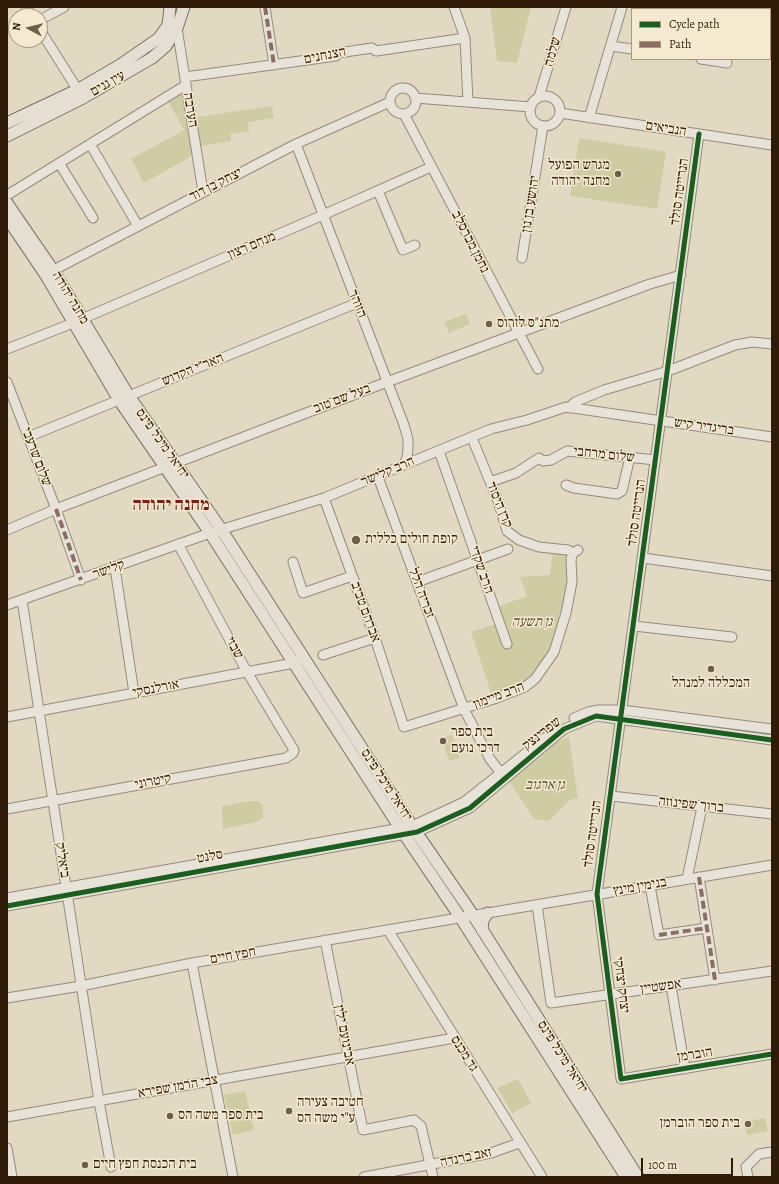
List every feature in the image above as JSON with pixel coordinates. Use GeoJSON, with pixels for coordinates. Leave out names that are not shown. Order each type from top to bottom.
{"type":"FeatureCollection","features":[{"type":"Feature","properties":{"kind":"main road","name":"עין גנים"},"geometry":{"type":"LineString","coordinates":[[7,123],[80,94],[120,66],[159,38],[168,25],[170,7]]}},
{"type":"Feature","properties":{"kind":"main road","name":"עין גנים"},"geometry":{"type":"LineString","coordinates":[[7,136],[80,94],[152,58],[166,46],[177,28],[184,7]]}},
{"type":"Feature","properties":{"kind":"main road","name":"מחנה יהודה"},"geometry":{"type":"LineString","coordinates":[[8,198],[49,272],[124,398]]}},
{"type":"Feature","properties":{"kind":"main road","name":"מחנה יהודה"},"geometry":{"type":"LineString","coordinates":[[7,218],[49,272]]}},
{"type":"Feature","properties":{"kind":"main road","name":"יחיאל מיכל פינס"},"geometry":{"type":"LineString","coordinates":[[124,398],[176,463],[221,529],[298,660]]}},
{"type":"Feature","properties":{"kind":"main road","name":"יחיאל מיכל פינס"},"geometry":{"type":"LineString","coordinates":[[124,398],[165,467],[298,660],[409,830],[460,917],[626,1177]]}},
{"type":"Feature","properties":{"kind":"main road","name":"יחיאל מיכל פינס"},"geometry":{"type":"LineString","coordinates":[[409,830],[425,845],[473,915],[638,1177]]}},
{"type":"Feature","properties":{"kind":"main road"},"geometry":{"type":"LineString","coordinates":[[482,930],[483,920],[488,913]]}},
{"type":"Feature","properties":{"kind":"street"},"geometry":{"type":"LineString","coordinates":[[48,16],[64,7]]}},
{"type":"Feature","properties":{"kind":"street"},"geometry":{"type":"LineString","coordinates":[[265,7],[274,65]]}},
{"type":"Feature","properties":{"kind":"street"},"geometry":{"type":"LineString","coordinates":[[454,7],[465,38],[468,102]]}},
{"type":"Feature","properties":{"kind":"street","name":"שלמה"},"geometry":{"type":"LineString","coordinates":[[539,97],[566,7]]}},
{"type":"Feature","properties":{"kind":"street"},"geometry":{"type":"LineString","coordinates":[[590,118],[622,7]]}},
{"type":"Feature","properties":{"kind":"street","name":"הערבה"},"geometry":{"type":"LineString","coordinates":[[177,28],[203,192]]}},
{"type":"Feature","properties":{"kind":"street","name":"הצנחנים"},"geometry":{"type":"LineString","coordinates":[[8,198],[185,81],[274,65],[336,56],[338,53],[372,48],[376,51],[465,38]]}},
{"type":"Feature","properties":{"kind":"street"},"geometry":{"type":"LineString","coordinates":[[48,43],[80,94]]}},
{"type":"Feature","properties":{"kind":"street"},"geometry":{"type":"LineString","coordinates":[[611,46],[631,49]]}},
{"type":"Feature","properties":{"kind":"street"},"geometry":{"type":"LineString","coordinates":[[708,60],[727,63]]}},
{"type":"Feature","properties":{"kind":"street"},"geometry":{"type":"LineString","coordinates":[[401,88],[410,91],[415,98],[412,110],[404,114],[394,110],[390,102],[393,92],[401,88]]}},
{"type":"Feature","properties":{"kind":"street"},"geometry":{"type":"LineString","coordinates":[[548,96],[556,100],[560,108],[560,113],[552,124],[543,126],[534,121],[530,112],[531,107],[539,97],[548,96]]}},
{"type":"Feature","properties":{"kind":"street"},"geometry":{"type":"LineString","coordinates":[[415,98],[531,107]]}},
{"type":"Feature","properties":{"kind":"street","name":"יצחק בן דוד"},"geometry":{"type":"LineString","coordinates":[[49,272],[296,144],[390,102]]}},
{"type":"Feature","properties":{"kind":"street","name":"הנביאים"},"geometry":{"type":"LineString","coordinates":[[560,113],[772,145]]}},
{"type":"Feature","properties":{"kind":"street","name":"נחמן מברסלב"},"geometry":{"type":"LineString","coordinates":[[404,114],[538,369]]}},
{"type":"Feature","properties":{"kind":"street","name":"יהושע בן נון"},"geometry":{"type":"LineString","coordinates":[[522,258],[543,126]]}},
{"type":"Feature","properties":{"kind":"street","name":"הנרייטה סולד"},"geometry":{"type":"LineString","coordinates":[[597,894],[699,134]]}},
{"type":"Feature","properties":{"kind":"street"},"geometry":{"type":"LineString","coordinates":[[90,144],[138,226]]}},
{"type":"Feature","properties":{"kind":"street","name":"הזוהר"},"geometry":{"type":"LineString","coordinates":[[296,144],[408,439],[407,458],[404,464]]}},
{"type":"Feature","properties":{"kind":"street"},"geometry":{"type":"LineString","coordinates":[[59,163],[93,218]]}},
{"type":"Feature","properties":{"kind":"street","name":"מנחם רצון"},"geometry":{"type":"LineString","coordinates":[[7,349],[323,215],[431,166]]}},
{"type":"Feature","properties":{"kind":"street"},"geometry":{"type":"LineString","coordinates":[[378,191],[403,250],[415,245]]}},
{"type":"Feature","properties":{"kind":"street","name":"בעל שם טוב"},"geometry":{"type":"LineString","coordinates":[[7,530],[56,509],[387,382],[650,284],[681,275]]}},
{"type":"Feature","properties":{"kind":"street","name":"האר\"י הקדוש"},"geometry":{"type":"LineString","coordinates":[[28,437],[357,303]]}},
{"type":"Feature","properties":{"kind":"street"},"geometry":{"type":"LineString","coordinates":[[567,407],[575,402],[604,390],[668,371],[740,344],[758,342],[772,344]]}},
{"type":"Feature","properties":{"kind":"street","name":"שלום שרעבי"},"geometry":{"type":"LineString","coordinates":[[7,382],[56,509],[81,580]]}},
{"type":"Feature","properties":{"kind":"street","name":"בריגדיר קיש"},"geometry":{"type":"LineString","coordinates":[[567,407],[772,437]]}},
{"type":"Feature","properties":{"kind":"street","name":"הרב קלישר"},"geometry":{"type":"LineString","coordinates":[[210,533],[324,498],[378,477],[404,464],[472,438],[491,429],[527,420],[567,407]]}},
{"type":"Feature","properties":{"kind":"street","name":"קרן היסוד"},"geometry":{"type":"LineString","coordinates":[[472,438],[490,482],[507,531],[519,540],[539,547],[575,552]]}},
{"type":"Feature","properties":{"kind":"street","name":"שלום מרחבי"},"geometry":{"type":"LineString","coordinates":[[490,482],[516,473],[539,458],[544,461],[551,460],[567,450],[656,460]]}},
{"type":"Feature","properties":{"kind":"street","name":"הרב שקדי"},"geometry":{"type":"LineString","coordinates":[[439,451],[507,644]]}},
{"type":"Feature","properties":{"kind":"street"},"geometry":{"type":"LineString","coordinates":[[566,485],[574,488],[617,494],[622,491],[630,457]]}},
{"type":"Feature","properties":{"kind":"street","name":"זכריה הלל"},"geometry":{"type":"LineString","coordinates":[[378,477],[464,709],[490,758],[503,776]]}},
{"type":"Feature","properties":{"kind":"street","name":"אברהם טביב"},"geometry":{"type":"LineString","coordinates":[[324,498],[375,638],[404,727]]}},
{"type":"Feature","properties":{"kind":"street","name":"קלישר"},"geometry":{"type":"LineString","coordinates":[[7,605],[115,568],[210,533]]}},
{"type":"Feature","properties":{"kind":"street","name":"שבזי"},"geometry":{"type":"LineString","coordinates":[[178,544],[247,672],[294,750]]}},
{"type":"Feature","properties":{"kind":"street"},"geometry":{"type":"LineString","coordinates":[[417,582],[508,550]]}},
{"type":"Feature","properties":{"kind":"street","name":"הרב מיימון"},"geometry":{"type":"LineString","coordinates":[[404,727],[464,709],[525,687],[535,679],[554,652],[566,613],[572,582],[571,567],[575,552]]}},
{"type":"Feature","properties":{"kind":"street"},"geometry":{"type":"LineString","coordinates":[[643,558],[772,576]]}},
{"type":"Feature","properties":{"kind":"street"},"geometry":{"type":"LineString","coordinates":[[293,562],[303,593],[352,576]]}},
{"type":"Feature","properties":{"kind":"street"},"geometry":{"type":"LineString","coordinates":[[115,568],[134,693]]}},
{"type":"Feature","properties":{"kind":"street","name":"ביאליק"},"geometry":{"type":"LineString","coordinates":[[22,600],[99,1101],[111,1167]]}},
{"type":"Feature","properties":{"kind":"street"},"geometry":{"type":"LineString","coordinates":[[634,626],[732,637]]}},
{"type":"Feature","properties":{"kind":"street"},"geometry":{"type":"LineString","coordinates":[[323,655],[375,638]]}},
{"type":"Feature","properties":{"kind":"street","name":"אורלנסקי"},"geometry":{"type":"LineString","coordinates":[[7,717],[247,672],[298,660]]}},
{"type":"Feature","properties":{"kind":"street","name":"שפרינצק"},"geometry":{"type":"LineString","coordinates":[[409,830],[464,802],[503,776],[564,729],[596,716],[622,714],[772,729]]}},
{"type":"Feature","properties":{"kind":"street","name":"שפרינצק"},"geometry":{"type":"LineString","coordinates":[[622,714],[772,740]]}},
{"type":"Feature","properties":{"kind":"street","name":"קיטרוני"},"geometry":{"type":"LineString","coordinates":[[7,809],[291,757],[294,750]]}},
{"type":"Feature","properties":{"kind":"street","name":"שפרינצק"},"geometry":{"type":"LineString","coordinates":[[409,830],[429,826],[470,808],[503,776]]}},
{"type":"Feature","properties":{"kind":"street","name":"ברוך שפינוזה"},"geometry":{"type":"LineString","coordinates":[[610,796],[772,814]]}},
{"type":"Feature","properties":{"kind":"street"},"geometry":{"type":"LineString","coordinates":[[687,879],[702,807]]}},
{"type":"Feature","properties":{"kind":"street"},"geometry":{"type":"LineString","coordinates":[[425,845],[425,831],[429,826]]}},
{"type":"Feature","properties":{"kind":"street","name":"סלנט"},"geometry":{"type":"LineString","coordinates":[[7,898],[67,891],[409,830]]}},
{"type":"Feature","properties":{"kind":"street","name":"בנימין מינץ"},"geometry":{"type":"LineString","coordinates":[[460,917],[772,865]]}},
{"type":"Feature","properties":{"kind":"street"},"geometry":{"type":"LineString","coordinates":[[699,877],[715,980]]}},
{"type":"Feature","properties":{"kind":"street"},"geometry":{"type":"LineString","coordinates":[[650,886],[659,935],[707,928]]}},
{"type":"Feature","properties":{"kind":"street","name":"סלנט"},"geometry":{"type":"LineString","coordinates":[[7,906],[67,891]]}},
{"type":"Feature","properties":{"kind":"street","name":"יצחק יצחקי"},"geometry":{"type":"LineString","coordinates":[[597,894],[621,1079]]}},
{"type":"Feature","properties":{"kind":"street","name":"אפשטיין"},"geometry":{"type":"LineString","coordinates":[[537,905],[551,1003],[772,971]]}},
{"type":"Feature","properties":{"kind":"street","name":"חפץ חיים"},"geometry":{"type":"LineString","coordinates":[[7,998],[82,986],[192,963],[460,917]]}},
{"type":"Feature","properties":{"kind":"street","name":"גד מכנס"},"geometry":{"type":"LineString","coordinates":[[388,930],[519,1143],[542,1177]]}},
{"type":"Feature","properties":{"kind":"street","name":"אבינועם ילין"},"geometry":{"type":"LineString","coordinates":[[325,940],[363,1130],[414,1120],[421,1126],[431,1165]]}},
{"type":"Feature","properties":{"kind":"street"},"geometry":{"type":"LineString","coordinates":[[192,963],[233,1177]]}},
{"type":"Feature","properties":{"kind":"street"},"geometry":{"type":"LineString","coordinates":[[671,986],[685,1069]]}},
{"type":"Feature","properties":{"kind":"street","name":"צבי הרמן שפירא"},"geometry":{"type":"LineString","coordinates":[[7,1117],[454,1038]]}},
{"type":"Feature","properties":{"kind":"street","name":"הוברמן"},"geometry":{"type":"LineString","coordinates":[[621,1079],[772,1054]]}},
{"type":"Feature","properties":{"kind":"street","name":"זאב ברנדה"},"geometry":{"type":"LineString","coordinates":[[364,1177],[491,1153],[519,1143]]}},
{"type":"Feature","properties":{"kind":"street"},"geometry":{"type":"LineString","coordinates":[[7,1148],[12,1177]]}},
{"type":"Feature","properties":{"kind":"street"},"geometry":{"type":"LineString","coordinates":[[748,1177],[746,1167],[759,1154],[772,1152]]}},
{"type":"Feature","properties":{"kind":"street"},"geometry":{"type":"LineString","coordinates":[[431,1165],[434,1177]]}},
{"type":"Feature","properties":{"kind":"green space"},"geometry":{"type":"Polygon","coordinates":[[[490,7],[531,7],[517,63],[497,61],[490,7]]]}},
{"type":"Feature","properties":{"kind":"green space"},"geometry":{"type":"Polygon","coordinates":[[[186,85],[191,118],[272,106],[274,118],[248,122],[249,131],[230,134],[231,141],[196,147],[197,153],[144,183],[131,159],[184,130],[166,97],[186,85]]]}},
{"type":"Feature","properties":{"kind":"green space","name":"מגרש הפועל מחנה יהודה"},"geometry":{"type":"Polygon","coordinates":[[[579,138],[666,152],[657,209],[570,196],[579,138]]]}},
{"type":"Feature","properties":{"kind":"green space"},"geometry":{"type":"Polygon","coordinates":[[[466,314],[470,324],[449,333],[444,322],[466,314]]]}},
{"type":"Feature","properties":{"kind":"green space","name":"גן תשעה"},"geometry":{"type":"Polygon","coordinates":[[[553,551],[570,554],[569,581],[552,651],[533,677],[525,684],[492,696],[471,632],[495,624],[504,649],[511,647],[497,607],[527,596],[520,577],[550,575],[553,551]]]}},
{"type":"Feature","properties":{"kind":"green space"},"geometry":{"type":"Polygon","coordinates":[[[452,735],[460,758],[449,761],[442,738],[452,735]]]}},
{"type":"Feature","properties":{"kind":"green space","name":"גן ארגוב"},"geometry":{"type":"Polygon","coordinates":[[[569,737],[578,798],[570,800],[549,821],[534,819],[509,781],[557,741],[569,737]]]}},
{"type":"Feature","properties":{"kind":"green space"},"geometry":{"type":"Polygon","coordinates":[[[249,801],[258,801],[263,805],[263,818],[256,822],[223,829],[222,806],[249,801]]]}},
{"type":"Feature","properties":{"kind":"green space"},"geometry":{"type":"Polygon","coordinates":[[[518,1079],[531,1103],[512,1113],[497,1088],[518,1079]]]}},
{"type":"Feature","properties":{"kind":"green space"},"geometry":{"type":"Polygon","coordinates":[[[245,1091],[254,1130],[233,1135],[224,1095],[245,1091]]]}},
{"type":"Feature","properties":{"kind":"green space"},"geometry":{"type":"Polygon","coordinates":[[[765,1118],[768,1131],[747,1135],[744,1122],[765,1118]]]}},
{"type":"Feature","properties":{"kind":"marked path"},"geometry":{"type":"LineString","coordinates":[[265,7],[274,65]]}},
{"type":"Feature","properties":{"kind":"marked path"},"geometry":{"type":"LineString","coordinates":[[56,509],[81,580]]}},
{"type":"Feature","properties":{"kind":"marked path"},"geometry":{"type":"LineString","coordinates":[[699,877],[715,980]]}},
{"type":"Feature","properties":{"kind":"marked path"},"geometry":{"type":"LineString","coordinates":[[659,935],[707,928]]}},
{"type":"Feature","properties":{"kind":"cycle path"},"geometry":{"type":"LineString","coordinates":[[699,134],[597,894],[621,1079],[772,1054]]}},
{"type":"Feature","properties":{"kind":"cycle path"},"geometry":{"type":"LineString","coordinates":[[7,906],[417,832],[470,808],[564,729],[596,716],[772,740]]}},
{"type":"Feature","properties":{"kind":"place","name":"מגרש הפועל מחנה יהודה"},"geometry":{"type":"Point","coordinates":[618,174]}},
{"type":"Feature","properties":{"kind":"place","name":"מתנ\"ס לזרוס"},"geometry":{"type":"Point","coordinates":[489,324]}},
{"type":"Feature","properties":{"kind":"place","name":"קופת חולים כללית"},"geometry":{"type":"Point","coordinates":[356,540]}},
{"type":"Feature","properties":{"kind":"place","name":"המכללה למנהל"},"geometry":{"type":"Point","coordinates":[711,669]}},
{"type":"Feature","properties":{"kind":"place","name":"בית ספר דרכי נועם"},"geometry":{"type":"Point","coordinates":[443,741]}},
{"type":"Feature","properties":{"kind":"place","name":"חטיבה צעירה ע\"י משה הס"},"geometry":{"type":"Point","coordinates":[289,1111]}},
{"type":"Feature","properties":{"kind":"place","name":"בית ספר משה הס"},"geometry":{"type":"Point","coordinates":[170,1116]}},
{"type":"Feature","properties":{"kind":"place","name":"בית ספר הוברמן"},"geometry":{"type":"Point","coordinates":[748,1124]}},
{"type":"Feature","properties":{"kind":"place","name":"בית הכנסת חפץ חיים"},"geometry":{"type":"Point","coordinates":[85,1165]}},
{"type":"Feature","properties":{"kind":"district","name":"מחנה יהודה"},"geometry":{"type":"Point","coordinates":[171,506]}}]}
